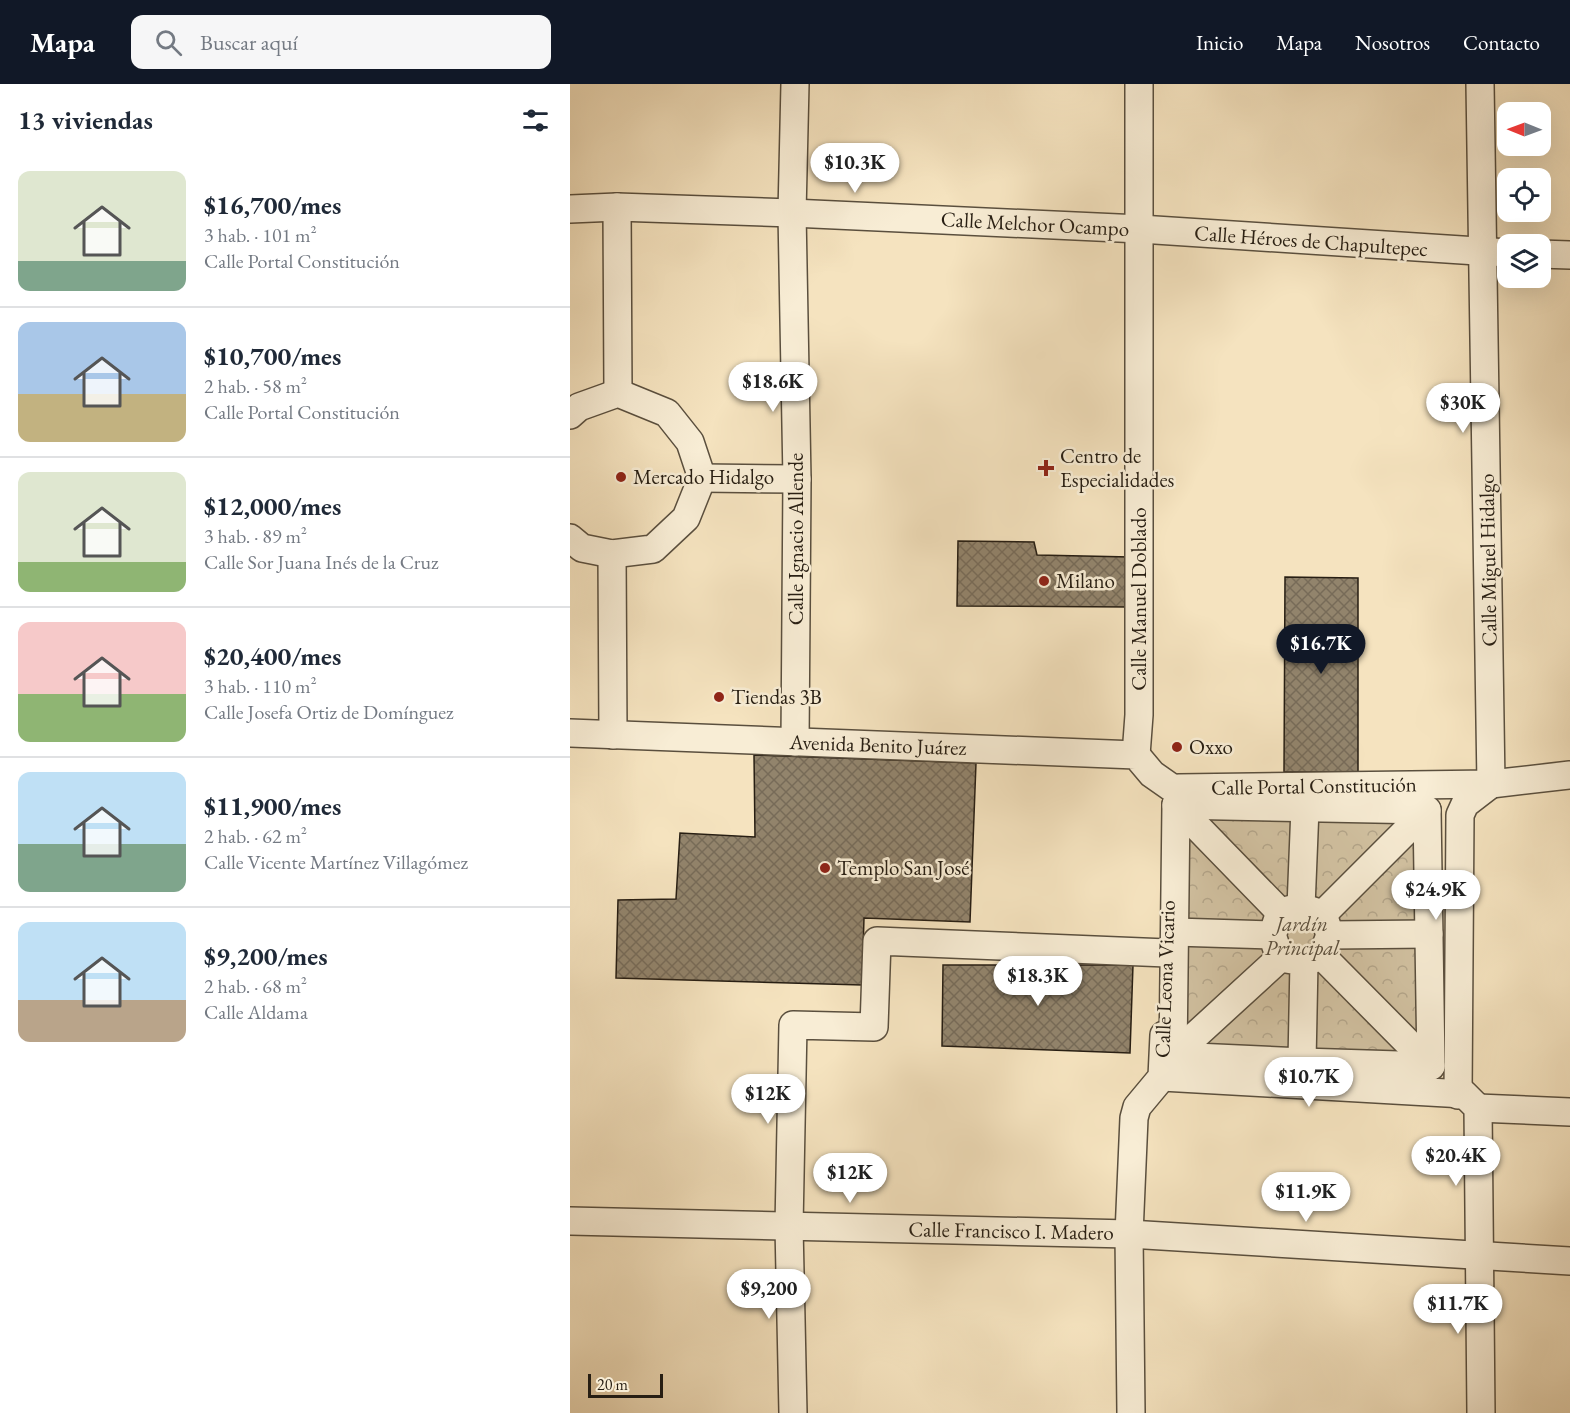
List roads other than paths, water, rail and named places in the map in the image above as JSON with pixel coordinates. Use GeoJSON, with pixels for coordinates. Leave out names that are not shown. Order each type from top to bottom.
{"type":"FeatureCollection","features":[{"type":"Feature","properties":{"kind":"street","name":"Calle Ignacio Allende"},"geometry":{"type":"LineString","coordinates":[[795,84],[792,213],[797,479],[795,742]]}},
{"type":"Feature","properties":{"kind":"street","name":"Calle Manuel Doblado"},"geometry":{"type":"LineString","coordinates":[[1136,754],[1139,715],[1139,84]]}},
{"type":"Feature","properties":{"kind":"street","name":"Calle Miguel Hidalgo"},"geometry":{"type":"LineString","coordinates":[[1480,84],[1495,253],[1491,784]]}},
{"type":"Feature","properties":{"kind":"street","name":"Calle Melchor Ocampo"},"geometry":{"type":"LineString","coordinates":[[570,209],[617,207],[792,213],[1140,229]]}},
{"type":"Feature","properties":{"kind":"street"},"geometry":{"type":"LineString","coordinates":[[617,207],[618,393]]}},
{"type":"Feature","properties":{"kind":"street","name":"Calle Héroes de Chapultepec"},"geometry":{"type":"LineString","coordinates":[[1140,229],[1495,253]]}},
{"type":"Feature","properties":{"kind":"street"},"geometry":{"type":"LineString","coordinates":[[1551,254],[1570,255]]}},
{"type":"Feature","properties":{"kind":"street"},"geometry":{"type":"LineString","coordinates":[[570,415],[579,407],[618,393],[667,412],[690,442],[702,478],[686,518],[653,549],[612,554],[582,548],[570,537]]}},
{"type":"Feature","properties":{"kind":"street"},"geometry":{"type":"LineString","coordinates":[[702,478],[797,479]]}},
{"type":"Feature","properties":{"kind":"street"},"geometry":{"type":"LineString","coordinates":[[612,554],[613,735]]}},
{"type":"Feature","properties":{"kind":"street","name":"Avenida Benito Juárez"},"geometry":{"type":"LineString","coordinates":[[570,733],[1136,754]]}},
{"type":"Feature","properties":{"kind":"street"},"geometry":{"type":"LineString","coordinates":[[1136,754],[1302,935],[1431,1066]]}},
{"type":"Feature","properties":{"kind":"street","name":"Calle Portal Constitución"},"geometry":{"type":"LineString","coordinates":[[1174,797],[1457,783],[1491,784],[1570,775]]}},
{"type":"Feature","properties":{"kind":"street"},"geometry":{"type":"LineString","coordinates":[[1481,1413],[1480,1256],[1468,1101],[1460,815],[1465,804],[1491,784]]}},
{"type":"Feature","properties":{"kind":"street"},"geometry":{"type":"LineString","coordinates":[[1174,797],[1305,808],[1427,810]]}},
{"type":"Feature","properties":{"kind":"street","name":"Calle Leona Vicario"},"geometry":{"type":"LineString","coordinates":[[1131,1413],[1129,1234],[1134,1118],[1137,1107],[1167,1067],[1174,797]]}},
{"type":"Feature","properties":{"kind":"street"},"geometry":{"type":"LineString","coordinates":[[1302,1062],[1305,808]]}},
{"type":"Feature","properties":{"kind":"street"},"geometry":{"type":"LineString","coordinates":[[1167,1067],[1427,810]]}},
{"type":"Feature","properties":{"kind":"street"},"geometry":{"type":"LineString","coordinates":[[1427,810],[1431,1066]]}},
{"type":"Feature","properties":{"kind":"street"},"geometry":{"type":"LineString","coordinates":[[793,1413],[789,1226],[793,1024],[874,1027],[877,941],[1171,943],[1302,935],[1429,934]]}},
{"type":"Feature","properties":{"kind":"street"},"geometry":{"type":"LineString","coordinates":[[1167,1067],[1302,1062],[1431,1066]]}},
{"type":"Feature","properties":{"kind":"street"},"geometry":{"type":"LineString","coordinates":[[1167,1067],[1570,1112]]}},
{"type":"Feature","properties":{"kind":"street","name":"Calle Francisco I. Madero"},"geometry":{"type":"LineString","coordinates":[[570,1221],[1129,1234],[1570,1261]]}},
{"type":"Feature","properties":{"kind":"place","name":"Centro de Especialidades"},"geometry":{"type":"Point","coordinates":[1046,468]}},
{"type":"Feature","properties":{"kind":"place","name":"Mercado Hidalgo"},"geometry":{"type":"Point","coordinates":[621,477]}},
{"type":"Feature","properties":{"kind":"place","name":"Milano"},"geometry":{"type":"Point","coordinates":[1044,581]}},
{"type":"Feature","properties":{"kind":"place","name":"Tiendas 3B"},"geometry":{"type":"Point","coordinates":[719,697]}},
{"type":"Feature","properties":{"kind":"place","name":"Oxxo"},"geometry":{"type":"Point","coordinates":[1177,747]}},
{"type":"Feature","properties":{"kind":"place","name":"Templo San José"},"geometry":{"type":"Point","coordinates":[825,868]}},
{"type":"Feature","properties":{"kind":"park label","name":"Jardín Principal"},"geometry":{"type":"Point","coordinates":[1302,936]}}]}
